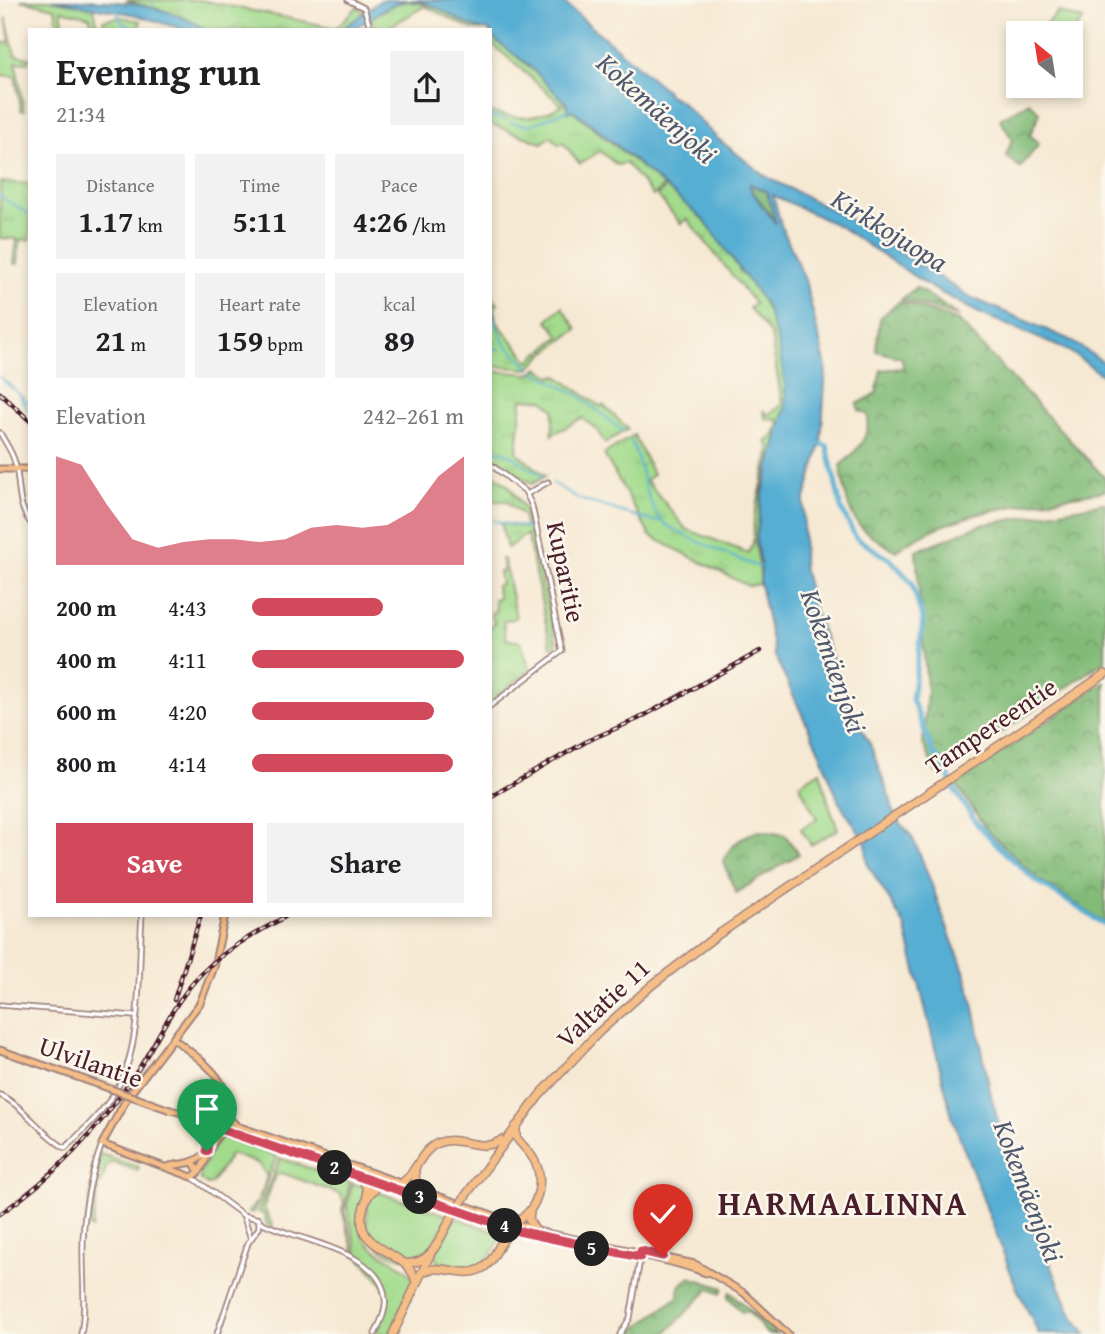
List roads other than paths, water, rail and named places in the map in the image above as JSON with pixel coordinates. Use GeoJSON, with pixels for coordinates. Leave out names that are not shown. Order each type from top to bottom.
{"type":"FeatureCollection","features":[{"type":"Feature","properties":{"kind":"highway","name":"Tampereentie"},"geometry":{"type":"LineString","coordinates":[[858,842],[1105,674]]}},
{"type":"Feature","properties":{"kind":"highway","name":"Valtatie 11"},"geometry":{"type":"LineString","coordinates":[[393,1334],[431,1253],[489,1160],[518,1122],[581,1050],[662,976],[858,842]]}},
{"type":"Feature","properties":{"kind":"highway"},"geometry":{"type":"LineString","coordinates":[[518,1122],[516,1137],[533,1158],[540,1174],[539,1189],[529,1220],[536,1230]]}},
{"type":"Feature","properties":{"kind":"highway"},"geometry":{"type":"LineString","coordinates":[[402,1183],[415,1170],[426,1152],[437,1144],[455,1140],[493,1145],[508,1135]]}},
{"type":"Feature","properties":{"kind":"highway"},"geometry":{"type":"LineString","coordinates":[[477,1145],[489,1160]]}},
{"type":"Feature","properties":{"kind":"highway"},"geometry":{"type":"LineString","coordinates":[[497,1150],[511,1145],[523,1147]]}},
{"type":"Feature","properties":{"kind":"highway"},"geometry":{"type":"LineString","coordinates":[[415,1170],[416,1188]]}},
{"type":"Feature","properties":{"kind":"highway"},"geometry":{"type":"LineString","coordinates":[[361,1177],[366,1187],[367,1199],[362,1215],[365,1233],[377,1248],[413,1271],[416,1282]]}},
{"type":"Feature","properties":{"kind":"highway"},"geometry":{"type":"LineString","coordinates":[[367,1199],[381,1184]]}},
{"type":"Feature","properties":{"kind":"highway"},"geometry":{"type":"LineString","coordinates":[[509,1221],[520,1220],[530,1211]]}},
{"type":"Feature","properties":{"kind":"highway"},"geometry":{"type":"LineString","coordinates":[[495,1223],[501,1230],[500,1244]]}},
{"type":"Feature","properties":{"kind":"highway"},"geometry":{"type":"LineString","coordinates":[[421,1273],[433,1268],[461,1273],[479,1270],[491,1261],[510,1232],[518,1231]]}},
{"type":"Feature","properties":{"kind":"highway"},"geometry":{"type":"LineString","coordinates":[[404,1263],[419,1263],[431,1253],[434,1261],[444,1269]]}},
{"type":"Feature","properties":{"kind":"main road"},"geometry":{"type":"LineString","coordinates":[[0,469],[28,469]]}},
{"type":"Feature","properties":{"kind":"main road"},"geometry":{"type":"LineString","coordinates":[[226,917],[209,984],[194,1012],[127,1098],[103,1144],[192,1177],[198,1172],[218,1135],[230,1131]]}},
{"type":"Feature","properties":{"kind":"main road"},"geometry":{"type":"LineString","coordinates":[[174,1039],[217,1078],[224,1091],[230,1119],[240,1127]]}},
{"type":"Feature","properties":{"kind":"main road","name":"Ulvilantie"},"geometry":{"type":"LineString","coordinates":[[0,1050],[518,1231],[641,1254]]}},
{"type":"Feature","properties":{"kind":"main road"},"geometry":{"type":"LineString","coordinates":[[167,1167],[203,1157],[209,1146],[208,1133],[199,1119],[217,1117],[225,1102]]}},
{"type":"Feature","properties":{"kind":"main road","name":"Ulvilantie"},"geometry":{"type":"LineString","coordinates":[[199,1119],[240,1127],[536,1230],[695,1265],[753,1299],[788,1334]]}},
{"type":"Feature","properties":{"kind":"main road"},"geometry":{"type":"LineString","coordinates":[[189,1163],[197,1165],[198,1172]]}},
{"type":"Feature","properties":{"kind":"main road"},"geometry":{"type":"LineString","coordinates":[[184,1173],[189,1163]]}},
{"type":"Feature","properties":{"kind":"street"},"geometry":{"type":"LineString","coordinates":[[348,0],[366,11],[371,28]]}},
{"type":"Feature","properties":{"kind":"street"},"geometry":{"type":"LineString","coordinates":[[0,433],[16,469],[20,501],[28,518]]}},
{"type":"Feature","properties":{"kind":"street"},"geometry":{"type":"LineString","coordinates":[[492,466],[527,494],[548,482]]}},
{"type":"Feature","properties":{"kind":"street","name":"Kuparitie"},"geometry":{"type":"LineString","coordinates":[[492,704],[562,651],[537,522],[527,494]]}},
{"type":"Feature","properties":{"kind":"street"},"geometry":{"type":"LineString","coordinates":[[0,1095],[9,1099],[48,1136],[65,1148],[118,1088],[128,1062],[135,1016],[142,917]]}},
{"type":"Feature","properties":{"kind":"street"},"geometry":{"type":"LineString","coordinates":[[0,1005],[135,1016]]}},
{"type":"Feature","properties":{"kind":"street"},"geometry":{"type":"LineString","coordinates":[[81,1334],[84,1310],[84,1223],[89,1190],[103,1144]]}},
{"type":"Feature","properties":{"kind":"street"},"geometry":{"type":"LineString","coordinates":[[198,1172],[203,1185]]}},
{"type":"Feature","properties":{"kind":"street"},"geometry":{"type":"LineString","coordinates":[[192,1177],[243,1215],[363,1263],[380,1283],[386,1298],[375,1334]]}},
{"type":"Feature","properties":{"kind":"street"},"geometry":{"type":"LineString","coordinates":[[243,1215],[251,1237]]}},
{"type":"Feature","properties":{"kind":"street"},"geometry":{"type":"LineString","coordinates":[[249,1227],[253,1217]]}},
{"type":"Feature","properties":{"kind":"street"},"geometry":{"type":"LineString","coordinates":[[217,1334],[251,1237],[261,1222]]}},
{"type":"Feature","properties":{"kind":"street"},"geometry":{"type":"LineString","coordinates":[[249,1227],[269,1227]]}},
{"type":"Feature","properties":{"kind":"street"},"geometry":{"type":"LineString","coordinates":[[620,1334],[630,1318],[641,1254]]}},
{"type":"Feature","properties":{"kind":"water"},"geometry":{"type":"Polygon","coordinates":[[[51,0],[91,0],[151,7],[189,20],[203,28],[179,28],[132,14],[51,0]]]}},
{"type":"Feature","properties":{"kind":"water","name":"Kokemäenjoki"},"geometry":{"type":"Polygon","coordinates":[[[381,0],[561,0],[667,91],[667,94],[679,100],[717,138],[765,176],[846,217],[970,297],[1068,339],[1105,363],[1105,377],[1069,351],[979,313],[930,287],[839,226],[773,195],[781,225],[805,280],[826,367],[821,443],[804,502],[803,566],[811,601],[853,715],[870,744],[894,814],[913,839],[930,879],[968,985],[993,1103],[1009,1156],[1071,1313],[1086,1334],[1039,1334],[1016,1286],[952,1117],[905,926],[867,863],[866,843],[839,802],[820,753],[775,656],[760,584],[761,566],[756,541],[762,497],[785,409],[785,384],[778,343],[765,304],[704,220],[590,123],[572,110],[568,112],[567,104],[527,64],[492,38],[492,28],[478,28],[431,5],[409,1],[390,6],[358,26],[344,28],[381,0]],[[750,184],[751,190],[776,224],[767,192],[750,184]]]}},
{"type":"Feature","properties":{"kind":"waterway"},"geometry":{"type":"LineString","coordinates":[[117,9],[121,22],[132,28]]}},
{"type":"Feature","properties":{"kind":"waterway"},"geometry":{"type":"LineString","coordinates":[[511,122],[528,126],[568,110]]}},
{"type":"Feature","properties":{"kind":"waterway"},"geometry":{"type":"LineString","coordinates":[[492,116],[506,120]]}},
{"type":"Feature","properties":{"kind":"waterway"},"geometry":{"type":"LineString","coordinates":[[0,196],[28,214]]}},
{"type":"Feature","properties":{"kind":"waterway"},"geometry":{"type":"LineString","coordinates":[[492,312],[504,343],[529,367]]}},
{"type":"Feature","properties":{"kind":"waterway"},"geometry":{"type":"LineString","coordinates":[[492,348],[500,349]]}},
{"type":"Feature","properties":{"kind":"waterway"},"geometry":{"type":"LineString","coordinates":[[534,371],[579,396],[624,432]]}},
{"type":"Feature","properties":{"kind":"waterway"},"geometry":{"type":"LineString","coordinates":[[0,377],[28,402]]}},
{"type":"Feature","properties":{"kind":"waterway"},"geometry":{"type":"LineString","coordinates":[[20,397],[28,410]]}},
{"type":"Feature","properties":{"kind":"waterway"},"geometry":{"type":"LineString","coordinates":[[630,439],[648,497],[663,522],[703,544],[761,567]]}},
{"type":"Feature","properties":{"kind":"waterway"},"geometry":{"type":"LineString","coordinates":[[817,442],[827,446],[841,508],[856,538],[891,560],[912,583],[923,621],[912,699],[933,753],[944,765],[954,789],[977,824],[1035,880],[1105,925]]}},
{"type":"Feature","properties":{"kind":"waterway"},"geometry":{"type":"LineString","coordinates":[[492,448],[511,455],[544,478]]}},
{"type":"Feature","properties":{"kind":"waterway"},"geometry":{"type":"LineString","coordinates":[[553,483],[579,499],[652,521],[662,521]]}},
{"type":"Feature","properties":{"kind":"waterway"},"geometry":{"type":"LineString","coordinates":[[494,521],[499,522]]}},
{"type":"Feature","properties":{"kind":"waterway"},"geometry":{"type":"LineString","coordinates":[[501,523],[530,528]]}},
{"type":"Feature","properties":{"kind":"railway"},"geometry":{"type":"LineString","coordinates":[[0,393],[28,419]]}},
{"type":"Feature","properties":{"kind":"railway"},"geometry":{"type":"LineString","coordinates":[[492,796],[589,740],[638,719],[760,651]]}},
{"type":"Feature","properties":{"kind":"railway"},"geometry":{"type":"LineString","coordinates":[[174,1000],[200,917]]}},
{"type":"Feature","properties":{"kind":"railway"},"geometry":{"type":"LineString","coordinates":[[0,1214],[57,1168],[107,1113],[136,1073],[184,994],[204,971],[233,947],[285,917]]}},
{"type":"Feature","properties":{"kind":"district","name":"HARMAALINNA"},"geometry":{"type":"Point","coordinates":[843,1203]}},
{"type":"Feature","properties":{"kind":"water label","name":"Kirkkojuopa"},"geometry":{"type":"Point","coordinates":[890,230]}}]}
